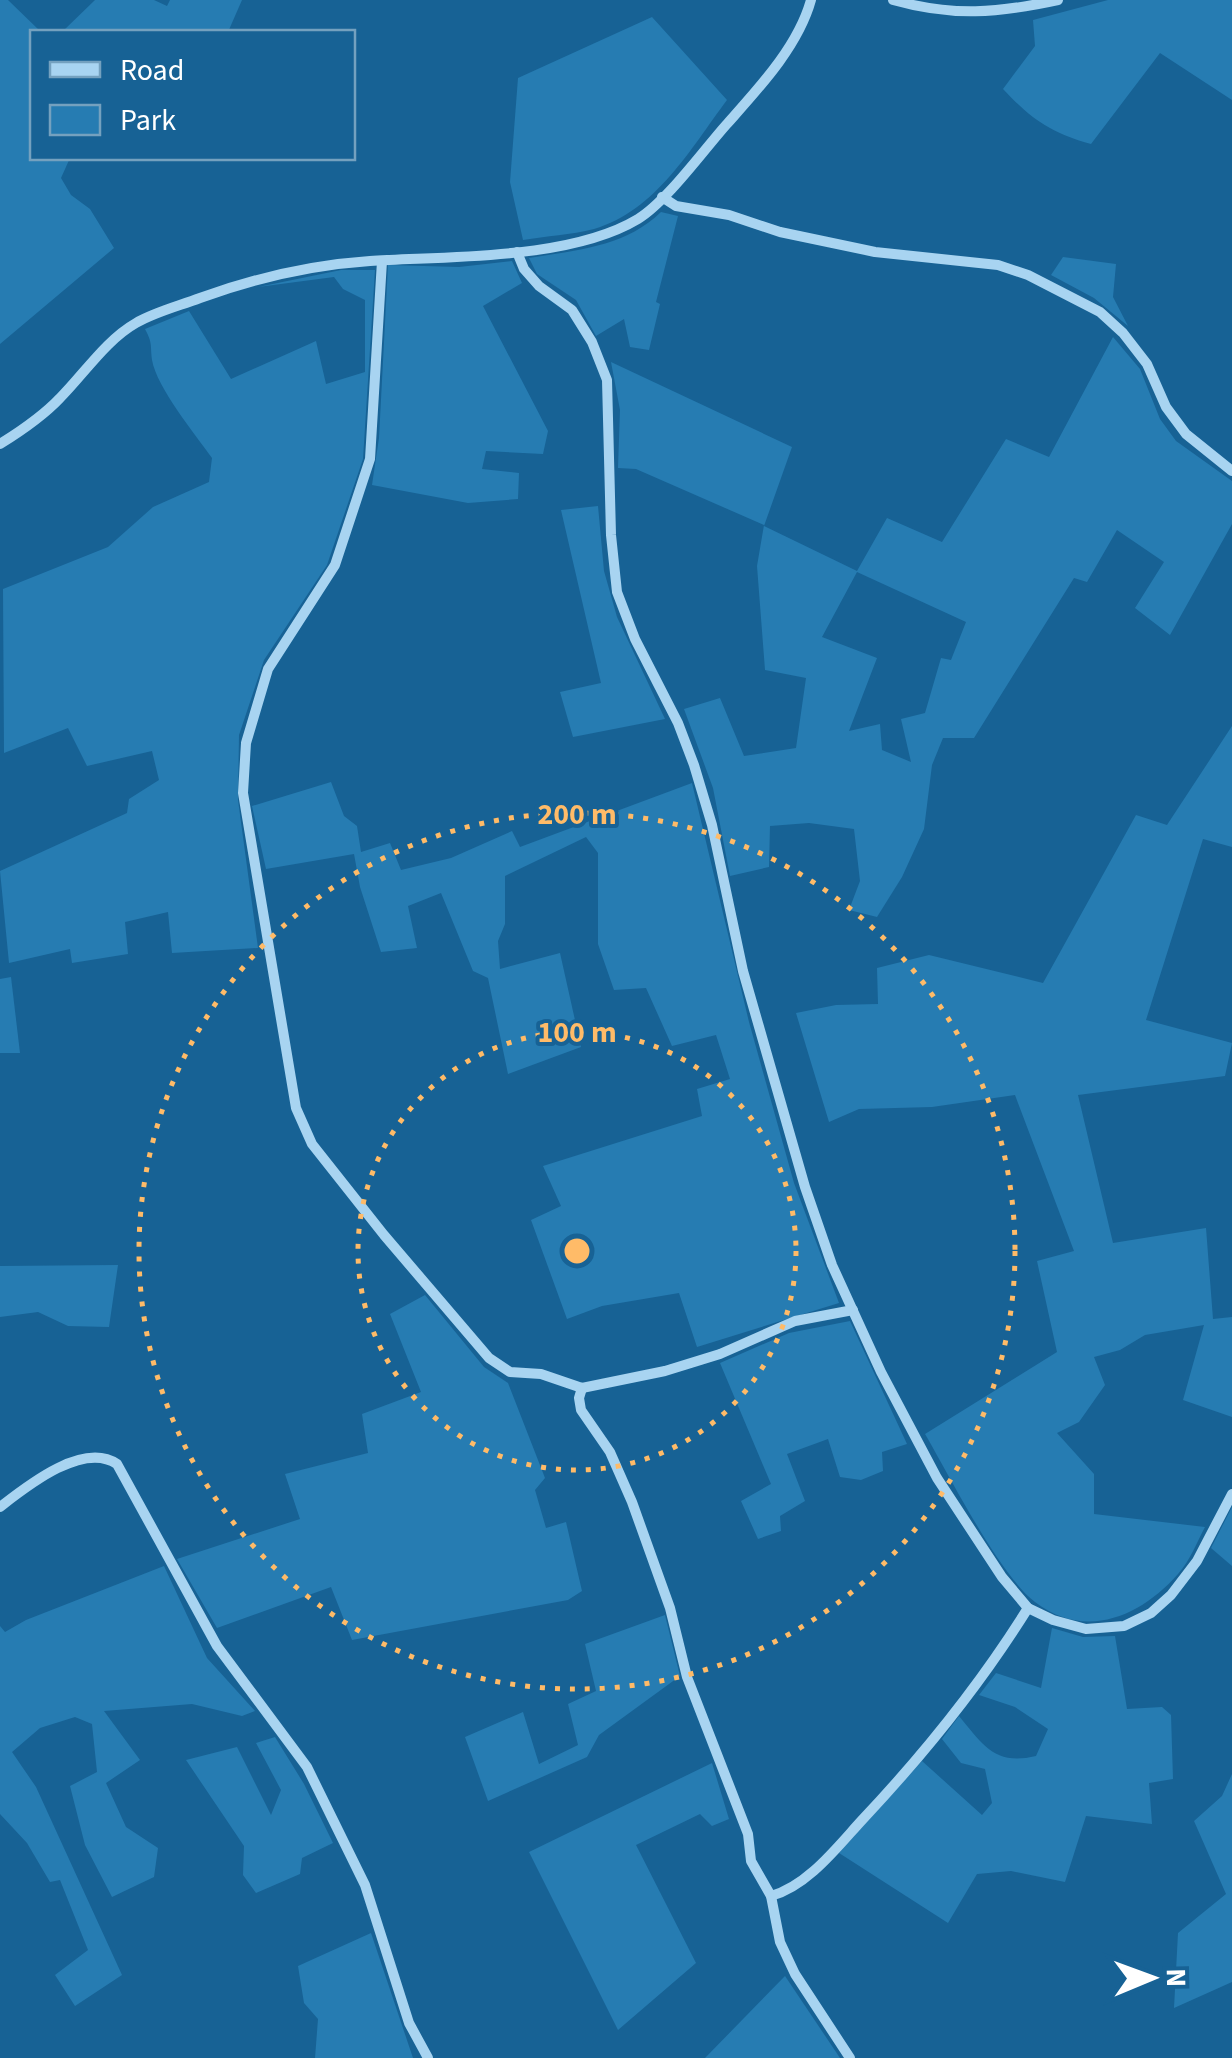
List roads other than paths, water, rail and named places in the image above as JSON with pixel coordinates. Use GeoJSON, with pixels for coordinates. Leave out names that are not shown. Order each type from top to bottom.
{"type":"FeatureCollection","features":[{"type":"Feature","properties":{"kind":"street"},"geometry":{"type":"LineString","coordinates":[[0,444],[57,402],[134,324],[248,281],[302,269],[517,252],[614,230],[640,218],[782,56],[812,0]]}},
{"type":"Feature","properties":{"kind":"street"},"geometry":{"type":"LineString","coordinates":[[893,0],[927,10],[966,14],[1058,0]]}},
{"type":"Feature","properties":{"kind":"street"},"geometry":{"type":"LineString","coordinates":[[662,197],[676,206],[729,216],[780,232],[875,252],[998,264],[1028,275],[1100,312],[1123,333],[1147,364],[1166,407],[1186,434],[1232,471]]}},
{"type":"Feature","properties":{"kind":"street"},"geometry":{"type":"LineString","coordinates":[[517,252],[524,269],[539,286],[572,310],[592,342],[607,380],[611,534],[617,592],[694,765],[712,825],[742,972],[804,1187],[832,1265],[881,1372],[937,1478],[1002,1577],[1028,1608],[1086,1629],[1124,1626],[1150,1614],[1197,1561],[1232,1494]]}},
{"type":"Feature","properties":{"kind":"street"},"geometry":{"type":"LineString","coordinates":[[382,261],[370,459],[336,565],[268,669],[246,743],[244,793],[296,1108],[312,1144],[489,1358],[510,1372],[552,1376],[582,1388],[664,1371],[720,1354],[795,1321],[853,1310]]}},
{"type":"Feature","properties":{"kind":"street"},"geometry":{"type":"LineString","coordinates":[[582,1388],[581,1410],[610,1452],[670,1608],[687,1677],[748,1834],[751,1861],[770,1896],[780,1942],[795,1974],[850,2058]]}},
{"type":"Feature","properties":{"kind":"street"},"geometry":{"type":"LineString","coordinates":[[0,1507],[37,1478],[83,1459],[106,1457],[118,1464],[217,1646],[307,1767],[365,1885],[409,2023],[428,2058]]}},
{"type":"Feature","properties":{"kind":"street"},"geometry":{"type":"LineString","coordinates":[[770,1896],[789,1891],[836,1848],[923,1754],[991,1668],[1028,1608]]}}]}
